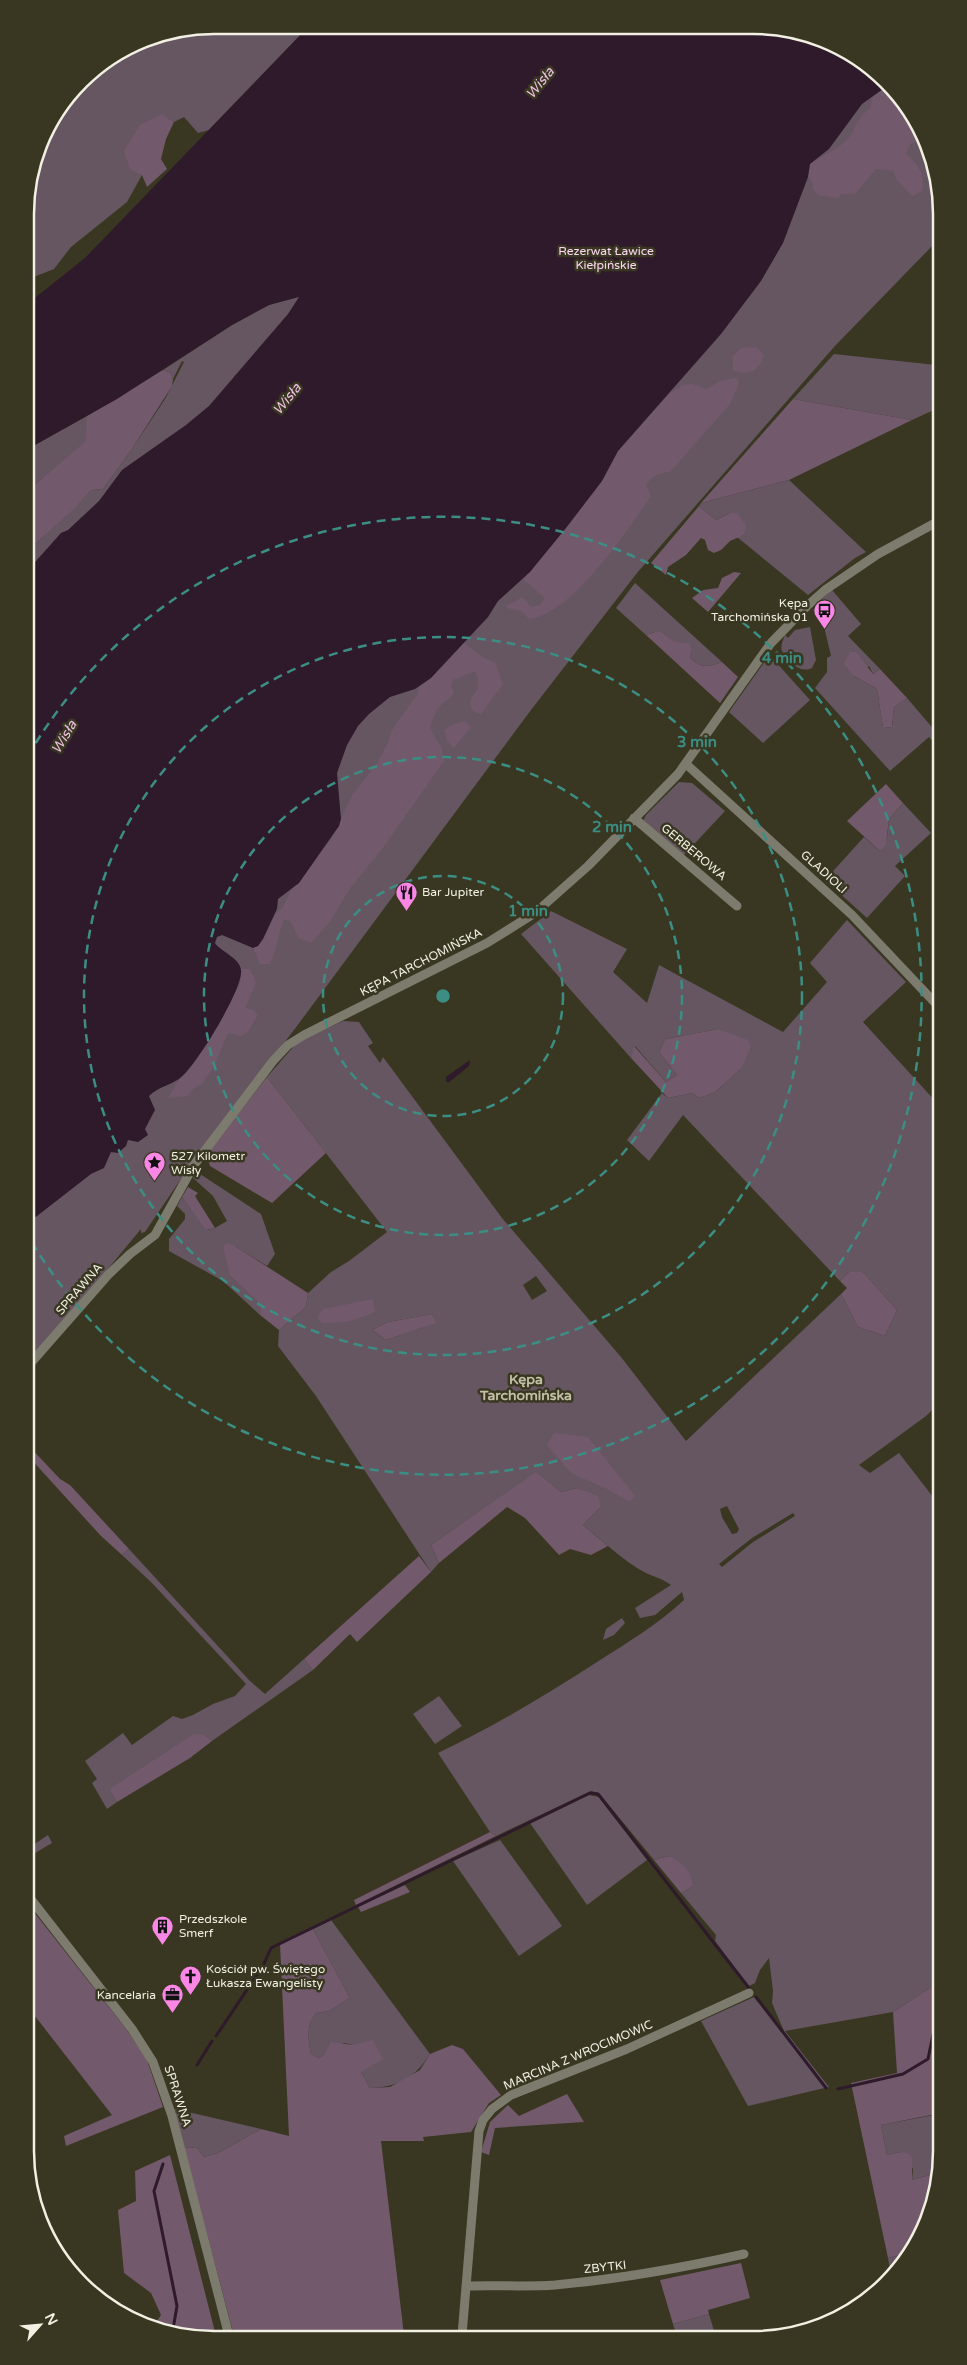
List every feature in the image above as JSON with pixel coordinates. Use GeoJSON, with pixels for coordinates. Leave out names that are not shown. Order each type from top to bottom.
{"type":"FeatureCollection","features":[{"type":"Feature","properties":{"kind":"street","name":"KĘPA TARCHOMIŃSKA"},"geometry":{"type":"LineString","coordinates":[[130,1254],[155,1235],[194,1165],[273,1061],[288,1045],[329,1022],[487,943],[535,913],[588,866],[686,764],[771,643],[807,606],[825,590],[878,554],[933,524]]}},
{"type":"Feature","properties":{"kind":"street","name":"GLADIOLI"},"geometry":{"type":"LineString","coordinates":[[686,764],[852,915],[933,1001]]}},
{"type":"Feature","properties":{"kind":"street","name":"GERBEROWA"},"geometry":{"type":"LineString","coordinates":[[634,818],[738,906]]}},
{"type":"Feature","properties":{"kind":"street","name":"SPRAWNA"},"geometry":{"type":"LineString","coordinates":[[34,1360],[108,1275],[130,1254]]}},
{"type":"Feature","properties":{"kind":"street","name":"SPRAWNA"},"geometry":{"type":"LineString","coordinates":[[34,1903],[132,2029],[153,2062],[172,2116],[228,2331]]}},
{"type":"Feature","properties":{"kind":"street","name":"MARCINA Z WROCIMOWIC"},"geometry":{"type":"LineString","coordinates":[[462,2331],[479,2131],[483,2120],[492,2109],[510,2096],[627,2049],[749,1993]]}},
{"type":"Feature","properties":{"kind":"street","name":"ZBYTKI"},"geometry":{"type":"LineString","coordinates":[[467,2286],[553,2285],[614,2279],[677,2269],[744,2254]]}},
{"type":"Feature","properties":{"kind":"green space"},"geometry":{"type":"Polygon","coordinates":[[[202,34],[301,34],[209,130],[198,133],[184,117],[174,122],[162,115],[142,175],[127,202],[71,247],[54,269],[34,277],[35,190],[43,156],[52,134],[71,104],[86,86],[104,71],[134,52],[156,43],[179,37],[202,34]]]}},
{"type":"Feature","properties":{"kind":"green space","name":"Rezerwat Ławice Kiełpińskie"},"geometry":{"type":"Polygon","coordinates":[[[783,36],[811,43],[833,52],[863,71],[881,86],[903,114],[915,134],[924,156],[932,190],[933,245],[834,347],[637,573],[531,710],[297,1026],[187,1170],[145,1232],[141,1233],[141,1229],[34,1358],[34,848],[783,36]]]}},
{"type":"Feature","properties":{"kind":"green space"},"geometry":{"type":"Polygon","coordinates":[[[306,291],[254,367],[34,578],[34,545],[91,490],[103,489],[165,399],[184,362],[182,361],[173,379],[171,373],[163,370],[232,325],[269,305],[306,291]]]}},
{"type":"Feature","properties":{"kind":"green space"},"geometry":{"type":"Polygon","coordinates":[[[834,354],[933,365],[933,410],[912,420],[793,399],[834,354]]]}},
{"type":"Feature","properties":{"kind":"green space"},"geometry":{"type":"Polygon","coordinates":[[[87,416],[87,441],[34,485],[34,446],[87,416]]]}},
{"type":"Feature","properties":{"kind":"green space"},"geometry":{"type":"Polygon","coordinates":[[[789,480],[866,552],[855,558],[808,595],[737,537],[744,535],[730,513],[716,520],[699,506],[701,503],[789,480]]]}},
{"type":"Feature","properties":{"kind":"green space"},"geometry":{"type":"Polygon","coordinates":[[[635,583],[722,662],[709,666],[697,664],[690,657],[692,650],[670,639],[662,632],[646,635],[616,608],[635,583]]]}},
{"type":"Feature","properties":{"kind":"green space"},"geometry":{"type":"Polygon","coordinates":[[[832,590],[861,624],[848,636],[880,669],[873,674],[869,666],[854,676],[877,689],[883,728],[892,727],[894,707],[907,698],[933,728],[933,742],[929,737],[890,771],[815,688],[827,672],[827,658],[831,656],[822,618],[818,619],[817,614],[818,606],[832,590]]]}},
{"type":"Feature","properties":{"kind":"green space"},"geometry":{"type":"Polygon","coordinates":[[[810,627],[816,660],[812,668],[803,669],[795,666],[787,659],[781,649],[785,635],[788,638],[795,630],[810,627]]]}},
{"type":"Feature","properties":{"kind":"green space"},"geometry":{"type":"Polygon","coordinates":[[[774,660],[810,700],[763,743],[729,712],[765,661],[774,660]]]}},
{"type":"Feature","properties":{"kind":"green space"},"geometry":{"type":"Polygon","coordinates":[[[679,782],[692,783],[725,811],[683,856],[643,821],[646,815],[679,782]]]}},
{"type":"Feature","properties":{"kind":"green space"},"geometry":{"type":"Polygon","coordinates":[[[903,803],[931,833],[895,866],[905,876],[867,918],[825,880],[864,837],[880,851],[887,838],[889,819],[903,803]]]}},
{"type":"Feature","properties":{"kind":"green space"},"geometry":{"type":"Polygon","coordinates":[[[551,911],[627,949],[613,972],[647,1003],[659,965],[783,1032],[827,982],[810,963],[847,920],[906,982],[863,1022],[933,1099],[933,1409],[859,1465],[870,1473],[899,1453],[933,1497],[933,1986],[893,2012],[785,2031],[829,2087],[748,2106],[701,2021],[754,1997],[781,2032],[784,2031],[772,2003],[773,1991],[769,1958],[760,1970],[755,1983],[749,1986],[715,1941],[716,1935],[681,1893],[693,1886],[669,1856],[654,1860],[599,1793],[591,1791],[496,1836],[490,1832],[438,1753],[519,1710],[631,1640],[664,1617],[684,1600],[682,1592],[655,1615],[640,1618],[635,1608],[671,1585],[629,1563],[583,1525],[601,1507],[577,1488],[561,1492],[536,1473],[431,1545],[439,1563],[431,1572],[316,1396],[278,1346],[279,1330],[306,1307],[308,1293],[331,1272],[349,1261],[387,1232],[267,1077],[294,1046],[308,1037],[343,1021],[359,1022],[373,1043],[368,1046],[380,1063],[383,1057],[502,1218],[621,1357],[686,1441],[841,1294],[858,1327],[885,1336],[897,1310],[863,1272],[849,1272],[840,1281],[683,1115],[649,1161],[627,1140],[662,1093],[668,1098],[692,1093],[700,1098],[715,1092],[741,1069],[718,1029],[665,1039],[659,1052],[677,1075],[666,1082],[635,1046],[631,1058],[521,934],[551,911]],[[536,1276],[523,1285],[532,1300],[547,1291],[536,1276]],[[432,1314],[388,1322],[372,1330],[386,1340],[435,1323],[432,1314]],[[727,1506],[720,1509],[722,1517],[732,1534],[737,1533],[739,1529],[727,1506]],[[793,1513],[752,1538],[719,1564],[722,1567],[753,1542],[795,1516],[793,1513]]]}},
{"type":"Feature","properties":{"kind":"green space"},"geometry":{"type":"Polygon","coordinates":[[[197,1172],[261,1214],[275,1254],[267,1266],[235,1246],[230,1276],[262,1304],[260,1315],[223,1281],[169,1251],[169,1239],[185,1219],[185,1214],[177,1206],[182,1197],[207,1230],[227,1221],[213,1196],[193,1178],[197,1172]]]}},
{"type":"Feature","properties":{"kind":"green space"},"geometry":{"type":"Polygon","coordinates":[[[129,1549],[249,1680],[265,1694],[304,1659],[313,1670],[212,1741],[205,1735],[111,1793],[117,1802],[107,1809],[92,1783],[97,1779],[85,1761],[123,1733],[132,1745],[173,1716],[182,1719],[193,1715],[213,1704],[235,1696],[246,1684],[152,1583],[122,1555],[129,1549]]]}},
{"type":"Feature","properties":{"kind":"green space"},"geometry":{"type":"Polygon","coordinates":[[[622,1618],[625,1623],[614,1635],[603,1640],[606,1629],[622,1618]]]}},
{"type":"Feature","properties":{"kind":"green space"},"geometry":{"type":"Polygon","coordinates":[[[439,1696],[462,1726],[435,1744],[413,1714],[439,1696]]]}},
{"type":"Feature","properties":{"kind":"green space"},"geometry":{"type":"Polygon","coordinates":[[[589,1795],[599,1797],[647,1860],[587,1905],[530,1823],[589,1795]]]}},
{"type":"Feature","properties":{"kind":"green space"},"geometry":{"type":"Polygon","coordinates":[[[48,1835],[52,1843],[34,1854],[34,1844],[48,1835]]]}},
{"type":"Feature","properties":{"kind":"green space"},"geometry":{"type":"Polygon","coordinates":[[[500,1840],[562,1926],[519,1956],[453,1861],[500,1840]]]}},
{"type":"Feature","properties":{"kind":"green space"},"geometry":{"type":"Polygon","coordinates":[[[331,1920],[430,2054],[418,2069],[405,2080],[389,2086],[370,2088],[361,2072],[353,2045],[344,2043],[319,2058],[311,2054],[309,2028],[316,2013],[329,2011],[350,1998],[313,1929],[331,1920]]]}},
{"type":"Feature","properties":{"kind":"green space"},"geometry":{"type":"Polygon","coordinates":[[[175,2109],[261,2129],[218,2153],[204,2157],[197,2148],[184,2147],[175,2109]]]}},
{"type":"Feature","properties":{"kind":"green space"},"geometry":{"type":"Polygon","coordinates":[[[933,2115],[932,2174],[912,2180],[913,2169],[901,2152],[887,2155],[881,2125],[933,2115]]]}},
{"type":"Feature","properties":{"kind":"green space"},"geometry":{"type":"Polygon","coordinates":[[[900,2255],[890,2269],[888,2258],[900,2255]]]}},
{"type":"Feature","properties":{"kind":"green space"},"geometry":{"type":"Polygon","coordinates":[[[709,2314],[714,2331],[675,2331],[673,2324],[709,2314]]]}},
{"type":"Feature","properties":{"kind":"shaded area"},"geometry":{"type":"Polygon","coordinates":[[[883,89],[903,114],[915,134],[919,142],[911,143],[906,154],[920,170],[923,180],[922,191],[912,196],[897,180],[893,171],[876,169],[855,194],[841,194],[838,198],[818,195],[812,188],[813,182],[808,177],[810,164],[838,147],[848,138],[861,117],[870,108],[873,96],[883,89]]]}},
{"type":"Feature","properties":{"kind":"shaded area"},"geometry":{"type":"Polygon","coordinates":[[[162,114],[174,122],[166,139],[161,159],[167,169],[147,187],[142,175],[130,169],[124,151],[140,125],[162,114]]]}},
{"type":"Feature","properties":{"kind":"shaded area"},"geometry":{"type":"Polygon","coordinates":[[[756,347],[764,355],[757,368],[743,373],[733,370],[733,356],[741,348],[756,347]]]}},
{"type":"Feature","properties":{"kind":"shaded area"},"geometry":{"type":"Polygon","coordinates":[[[163,370],[171,373],[173,379],[172,386],[132,449],[103,489],[91,490],[68,515],[34,546],[34,485],[86,441],[87,416],[163,370]]]}},
{"type":"Feature","properties":{"kind":"shaded area"},"geometry":{"type":"Polygon","coordinates":[[[736,378],[739,383],[730,404],[670,472],[656,475],[646,485],[651,496],[613,549],[580,587],[563,603],[546,614],[529,619],[521,611],[507,608],[506,606],[523,597],[531,607],[540,605],[545,598],[523,579],[602,481],[618,451],[669,394],[683,385],[692,384],[706,389],[720,381],[736,378]]]}},
{"type":"Feature","properties":{"kind":"shaded area"},"geometry":{"type":"Polygon","coordinates":[[[793,399],[912,420],[789,480],[701,503],[793,399]]]}},
{"type":"Feature","properties":{"kind":"shaded area"},"geometry":{"type":"Polygon","coordinates":[[[699,506],[716,520],[730,513],[737,513],[746,525],[744,535],[730,541],[721,550],[714,553],[708,550],[705,540],[701,538],[686,555],[668,567],[666,575],[651,563],[699,506]]]}},
{"type":"Feature","properties":{"kind":"shaded area"},"geometry":{"type":"Polygon","coordinates":[[[734,572],[741,573],[708,612],[692,598],[703,590],[718,588],[722,578],[734,572]]]}},
{"type":"Feature","properties":{"kind":"shaded area"},"geometry":{"type":"Polygon","coordinates":[[[662,632],[678,642],[689,643],[692,650],[690,657],[697,664],[709,666],[722,662],[738,677],[720,703],[646,635],[662,632]]]}},
{"type":"Feature","properties":{"kind":"shaded area"},"geometry":{"type":"Polygon","coordinates":[[[463,642],[481,656],[495,663],[503,684],[481,714],[473,711],[470,704],[478,686],[475,671],[453,680],[451,686],[454,692],[438,709],[430,728],[442,749],[444,761],[382,849],[351,887],[329,923],[311,943],[299,938],[290,921],[284,919],[270,964],[260,964],[253,948],[258,946],[275,914],[282,909],[291,890],[331,839],[353,794],[376,765],[387,745],[392,730],[417,695],[420,686],[431,678],[463,642]]]}},
{"type":"Feature","properties":{"kind":"shaded area"},"geometry":{"type":"Polygon","coordinates":[[[850,652],[856,652],[873,674],[880,669],[907,698],[894,707],[892,727],[883,728],[877,689],[854,676],[844,664],[850,652]]]}},
{"type":"Feature","properties":{"kind":"shaded area"},"geometry":{"type":"Polygon","coordinates":[[[465,721],[471,727],[454,748],[447,741],[444,730],[454,724],[465,721]]]}},
{"type":"Feature","properties":{"kind":"shaded area"},"geometry":{"type":"Polygon","coordinates":[[[886,784],[903,803],[889,819],[886,845],[880,851],[847,821],[886,784]]]}},
{"type":"Feature","properties":{"kind":"shaded area"},"geometry":{"type":"Polygon","coordinates":[[[241,969],[250,969],[256,983],[245,1008],[253,1010],[258,1015],[248,1032],[241,1036],[228,1033],[214,1066],[202,1084],[195,1087],[187,1096],[168,1098],[179,1079],[190,1069],[215,1029],[240,984],[241,969]]]}},
{"type":"Feature","properties":{"kind":"shaded area"},"geometry":{"type":"Polygon","coordinates":[[[718,1029],[748,1040],[751,1047],[741,1069],[715,1092],[700,1098],[692,1093],[668,1098],[631,1058],[634,1046],[666,1082],[677,1075],[659,1052],[665,1039],[718,1029]]]}},
{"type":"Feature","properties":{"kind":"shaded area"},"geometry":{"type":"Polygon","coordinates":[[[267,1077],[326,1153],[272,1203],[210,1166],[206,1155],[267,1077]]]}},
{"type":"Feature","properties":{"kind":"shaded area"},"geometry":{"type":"Polygon","coordinates":[[[188,1187],[198,1193],[195,1196],[215,1228],[206,1230],[182,1197],[188,1187]]]}},
{"type":"Feature","properties":{"kind":"shaded area"},"geometry":{"type":"Polygon","coordinates":[[[228,1243],[308,1293],[306,1307],[279,1330],[260,1315],[261,1304],[230,1276],[223,1246],[228,1243]]]}},
{"type":"Feature","properties":{"kind":"shaded area"},"geometry":{"type":"Polygon","coordinates":[[[849,1272],[863,1272],[897,1310],[885,1336],[858,1327],[841,1294],[847,1288],[840,1281],[849,1272]]]}},
{"type":"Feature","properties":{"kind":"shaded area"},"geometry":{"type":"Polygon","coordinates":[[[373,1299],[375,1312],[361,1318],[343,1322],[322,1323],[317,1318],[323,1309],[373,1299]]]}},
{"type":"Feature","properties":{"kind":"shaded area"},"geometry":{"type":"Polygon","coordinates":[[[432,1314],[436,1323],[386,1340],[372,1330],[388,1322],[432,1314]]]}},
{"type":"Feature","properties":{"kind":"shaded area"},"geometry":{"type":"Polygon","coordinates":[[[554,1433],[588,1437],[635,1496],[630,1502],[605,1488],[571,1473],[547,1445],[554,1433]]]}},
{"type":"Feature","properties":{"kind":"shaded area"},"geometry":{"type":"Polygon","coordinates":[[[34,1451],[60,1479],[70,1485],[129,1549],[122,1555],[101,1536],[34,1462],[34,1451]]]}},
{"type":"Feature","properties":{"kind":"shaded area"},"geometry":{"type":"Polygon","coordinates":[[[536,1472],[561,1492],[577,1488],[598,1496],[601,1507],[583,1525],[608,1546],[591,1555],[570,1549],[559,1555],[525,1518],[507,1507],[439,1563],[431,1545],[536,1472]]]}},
{"type":"Feature","properties":{"kind":"shaded area"},"geometry":{"type":"Polygon","coordinates":[[[419,1556],[431,1572],[357,1642],[350,1634],[313,1670],[304,1659],[419,1556]]]}},
{"type":"Feature","properties":{"kind":"shaded area"},"geometry":{"type":"Polygon","coordinates":[[[194,1734],[205,1735],[212,1741],[190,1758],[117,1802],[111,1793],[111,1788],[194,1734]]]}},
{"type":"Feature","properties":{"kind":"shaded area"},"geometry":{"type":"Polygon","coordinates":[[[490,1832],[496,1836],[356,1905],[354,1900],[490,1832]]]}},
{"type":"Feature","properties":{"kind":"shaded area"},"geometry":{"type":"Polygon","coordinates":[[[669,1856],[685,1868],[692,1881],[693,1886],[681,1893],[654,1860],[669,1856]]]}},
{"type":"Feature","properties":{"kind":"shaded area"},"geometry":{"type":"Polygon","coordinates":[[[405,1885],[410,1892],[361,1912],[358,1907],[405,1885]]]}},
{"type":"Feature","properties":{"kind":"shaded area"},"geometry":{"type":"Polygon","coordinates":[[[34,1912],[127,2030],[147,2060],[163,2107],[66,2146],[64,2136],[112,2115],[34,2015],[34,1912]]]}},
{"type":"Feature","properties":{"kind":"shaded area"},"geometry":{"type":"Polygon","coordinates":[[[313,1929],[350,1998],[329,2011],[316,2013],[309,2028],[311,2054],[319,2058],[325,2054],[331,2042],[353,2045],[373,2040],[383,2059],[361,2072],[370,2088],[390,2087],[420,2070],[430,2054],[452,2045],[463,2049],[501,2095],[489,2103],[471,2132],[423,2137],[424,2141],[381,2141],[404,2331],[233,2331],[184,2147],[197,2148],[204,2157],[218,2153],[261,2129],[289,2136],[280,1944],[313,1929]]]}},
{"type":"Feature","properties":{"kind":"shaded area"},"geometry":{"type":"Polygon","coordinates":[[[933,1986],[933,2115],[881,2125],[887,2155],[901,2152],[908,2153],[912,2158],[912,2180],[932,2175],[924,2209],[915,2231],[900,2255],[888,2258],[851,2083],[897,2073],[893,2012],[933,1986]]]}},
{"type":"Feature","properties":{"kind":"shaded area"},"geometry":{"type":"Polygon","coordinates":[[[567,2094],[584,2122],[495,2128],[489,2155],[481,2152],[490,2122],[508,2105],[519,2116],[567,2094]]]}},
{"type":"Feature","properties":{"kind":"shaded area"},"geometry":{"type":"Polygon","coordinates":[[[170,2155],[215,2331],[190,2330],[156,2322],[161,2315],[151,2293],[124,2273],[118,2210],[136,2201],[135,2171],[170,2155]]]}},
{"type":"Feature","properties":{"kind":"shaded area"},"geometry":{"type":"Polygon","coordinates":[[[741,2263],[750,2298],[708,2310],[709,2314],[673,2324],[660,2280],[741,2263]]]}},
{"type":"Feature","properties":{"kind":"water","name":"Rezerwat Ławice Kiełpińskie"},"geometry":{"type":"Polygon","coordinates":[[[301,34],[777,35],[811,43],[833,52],[863,71],[883,89],[862,104],[829,149],[810,164],[808,177],[783,243],[761,281],[721,334],[618,451],[602,481],[530,572],[498,601],[488,617],[431,678],[415,689],[390,697],[369,714],[358,726],[347,745],[337,773],[341,819],[339,826],[299,883],[278,899],[277,909],[258,946],[253,948],[222,935],[217,937],[215,943],[240,966],[240,979],[227,1009],[196,1060],[179,1079],[156,1090],[149,1096],[155,1110],[145,1129],[148,1135],[138,1142],[128,1140],[126,1146],[118,1153],[111,1152],[104,1168],[91,1174],[34,1218],[34,563],[61,533],[68,530],[99,501],[122,470],[186,425],[209,406],[288,314],[299,297],[269,305],[232,325],[117,399],[34,446],[34,299],[85,258],[301,34]]]}},
{"type":"Feature","properties":{"kind":"water"},"geometry":{"type":"Polygon","coordinates":[[[470,1060],[469,1066],[448,1083],[446,1081],[446,1077],[470,1060]]]}},
{"type":"Feature","properties":{"kind":"waterway"},"geometry":{"type":"LineString","coordinates":[[216,2036],[263,1966],[271,1948],[590,1793],[598,1794],[749,1988]]}},
{"type":"Feature","properties":{"kind":"waterway"},"geometry":{"type":"LineString","coordinates":[[756,1997],[826,2088]]}},
{"type":"Feature","properties":{"kind":"waterway"},"geometry":{"type":"LineString","coordinates":[[838,2089],[903,2074],[928,2059],[933,2035]]}},
{"type":"Feature","properties":{"kind":"waterway"},"geometry":{"type":"LineString","coordinates":[[197,2065],[212,2041]]}},
{"type":"Feature","properties":{"kind":"waterway"},"geometry":{"type":"LineString","coordinates":[[163,2164],[154,2191],[177,2306],[173,2327]]}},
{"type":"Feature","properties":{"kind":"place","name":"Kępa Tarchomińska 01"},"geometry":{"type":"Point","coordinates":[824,629]}},
{"type":"Feature","properties":{"kind":"place","name":"Bar Jupiter"},"geometry":{"type":"Point","coordinates":[406,911]}},
{"type":"Feature","properties":{"kind":"place","name":"527 Kilometr Wisły"},"geometry":{"type":"Point","coordinates":[155,1182]}},
{"type":"Feature","properties":{"kind":"place","name":"Przedszkole Smerf"},"geometry":{"type":"Point","coordinates":[163,1945]}},
{"type":"Feature","properties":{"kind":"place","name":"Kościół pw. Świętego Łukasza Ewangelisty"},"geometry":{"type":"Point","coordinates":[190,1995]}},
{"type":"Feature","properties":{"kind":"place","name":"Kancelaria"},"geometry":{"type":"Point","coordinates":[172,2014]}},
{"type":"Feature","properties":{"kind":"district","name":"Kępa Tarchomińska"},"geometry":{"type":"Point","coordinates":[526,1388]}},
{"type":"Feature","properties":{"kind":"water label","name":"Wisła"},"geometry":{"type":"Point","coordinates":[540,83]}},
{"type":"Feature","properties":{"kind":"water label","name":"Wisła"},"geometry":{"type":"Point","coordinates":[287,399]}},
{"type":"Feature","properties":{"kind":"water label","name":"Wisła"},"geometry":{"type":"Point","coordinates":[64,737]}}]}
